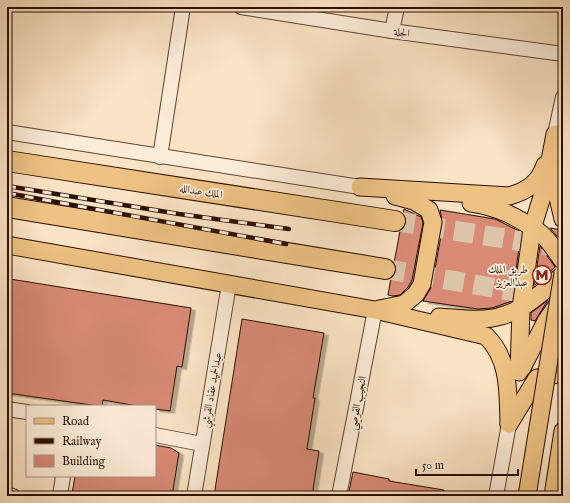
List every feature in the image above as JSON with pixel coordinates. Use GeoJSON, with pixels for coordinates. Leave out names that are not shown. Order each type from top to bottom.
{"type":"FeatureCollection","features":[{"type":"Feature","properties":{"kind":"highway","name":"الملك عبدالله"},"geometry":{"type":"LineString","coordinates":[[7,161],[395,221]]}},
{"type":"Feature","properties":{"kind":"highway"},"geometry":{"type":"LineString","coordinates":[[7,207],[386,269]]}},
{"type":"Feature","properties":{"kind":"main road"},"geometry":{"type":"LineString","coordinates":[[555,134],[563,156]]}},
{"type":"Feature","properties":{"kind":"main road"},"geometry":{"type":"LineString","coordinates":[[360,186],[509,196],[524,192],[536,182],[542,173],[555,134]]}},
{"type":"Feature","properties":{"kind":"main road"},"geometry":{"type":"LineString","coordinates":[[555,134],[554,178],[563,219]]}},
{"type":"Feature","properties":{"kind":"main road"},"geometry":{"type":"LineString","coordinates":[[509,424],[513,395],[519,372],[521,308],[532,229],[545,187],[555,134]]}},
{"type":"Feature","properties":{"kind":"main road"},"geometry":{"type":"LineString","coordinates":[[360,186],[490,205],[515,216],[532,229],[540,232],[563,261]]}},
{"type":"Feature","properties":{"kind":"main road"},"geometry":{"type":"LineString","coordinates":[[360,186],[414,201],[428,210],[433,222],[422,284],[416,294],[404,304],[375,310]]}},
{"type":"Feature","properties":{"kind":"main road"},"geometry":{"type":"LineString","coordinates":[[7,245],[375,310],[486,336],[492,342],[503,361],[508,387],[509,424]]}},
{"type":"Feature","properties":{"kind":"main road"},"geometry":{"type":"LineString","coordinates":[[375,310],[468,319],[500,317],[521,308],[563,274]]}},
{"type":"Feature","properties":{"kind":"main road"},"geometry":{"type":"LineString","coordinates":[[527,496],[563,274]]}},
{"type":"Feature","properties":{"kind":"main road"},"geometry":{"type":"LineString","coordinates":[[519,372],[546,321],[563,298]]}},
{"type":"Feature","properties":{"kind":"main road"},"geometry":{"type":"LineString","coordinates":[[509,424],[537,378],[563,373]]}},
{"type":"Feature","properties":{"kind":"main road"},"geometry":{"type":"LineString","coordinates":[[553,496],[563,431]]}},
{"type":"Feature","properties":{"kind":"street"},"geometry":{"type":"LineString","coordinates":[[160,157],[183,7]]}},
{"type":"Feature","properties":{"kind":"street","name":"الجلة"},"geometry":{"type":"LineString","coordinates":[[241,7],[259,8],[392,31],[563,54]]}},
{"type":"Feature","properties":{"kind":"street"},"geometry":{"type":"LineString","coordinates":[[392,31],[397,7]]}},
{"type":"Feature","properties":{"kind":"street"},"geometry":{"type":"LineString","coordinates":[[555,134],[563,97]]}},
{"type":"Feature","properties":{"kind":"street"},"geometry":{"type":"LineString","coordinates":[[7,132],[160,157],[360,186]]}},
{"type":"Feature","properties":{"kind":"street","name":"عبدالحميد عقاد القرشي"},"geometry":{"type":"LineString","coordinates":[[194,496],[229,284]]}},
{"type":"Feature","properties":{"kind":"street","name":"النجيب القوصي"},"geometry":{"type":"LineString","coordinates":[[339,496],[375,310]]}},
{"type":"Feature","properties":{"kind":"street"},"geometry":{"type":"LineString","coordinates":[[7,409],[26,412]]}},
{"type":"Feature","properties":{"kind":"street"},"geometry":{"type":"LineString","coordinates":[[496,496],[509,424]]}},
{"type":"Feature","properties":{"kind":"street"},"geometry":{"type":"LineString","coordinates":[[156,435],[202,444]]}},
{"type":"Feature","properties":{"kind":"street"},"geometry":{"type":"LineString","coordinates":[[60,496],[62,477]]}},
{"type":"Feature","properties":{"kind":"street"},"geometry":{"type":"LineString","coordinates":[[7,495],[13,496]]}},
{"type":"Feature","properties":{"kind":"building"},"geometry":{"type":"Polygon","coordinates":[[[404,209],[421,217],[423,223],[412,280],[408,287],[400,295],[393,296],[388,295],[391,278],[396,271],[394,263],[400,231],[406,223],[403,213],[404,209]]]}},
{"type":"Feature","properties":{"kind":"building"},"geometry":{"type":"Polygon","coordinates":[[[440,210],[495,219],[521,232],[512,301],[492,308],[478,309],[423,301],[432,286],[443,224],[440,210]]]}},
{"type":"Feature","properties":{"kind":"building"},"geometry":{"type":"Polygon","coordinates":[[[550,228],[563,230],[563,244],[556,235],[550,228]]]}},
{"type":"Feature","properties":{"kind":"building"},"geometry":{"type":"Polygon","coordinates":[[[540,246],[555,267],[534,286],[540,246]]]}},
{"type":"Feature","properties":{"kind":"building"},"geometry":{"type":"Polygon","coordinates":[[[10,279],[191,308],[182,367],[177,366],[170,411],[156,409],[156,405],[132,405],[103,400],[102,405],[91,405],[7,393],[7,296],[10,279]]]}},
{"type":"Feature","properties":{"kind":"building"},"geometry":{"type":"Polygon","coordinates":[[[548,300],[535,321],[531,320],[531,313],[548,300]]]}},
{"type":"Feature","properties":{"kind":"building"},"geometry":{"type":"Polygon","coordinates":[[[242,319],[324,333],[313,398],[315,398],[307,449],[319,451],[312,496],[214,496],[242,319]]]}},
{"type":"Feature","properties":{"kind":"building"},"geometry":{"type":"Polygon","coordinates":[[[156,445],[171,448],[179,453],[172,496],[82,496],[72,494],[75,477],[156,477],[156,445]]]}},
{"type":"Feature","properties":{"kind":"building"},"geometry":{"type":"Polygon","coordinates":[[[353,472],[389,479],[389,481],[444,490],[444,496],[348,496],[353,472]]]}},
{"type":"Feature","properties":{"kind":"tunnel"},"geometry":{"type":"LineString","coordinates":[[395,221],[563,248]]}},
{"type":"Feature","properties":{"kind":"tunnel"},"geometry":{"type":"LineString","coordinates":[[385,269],[541,296]]}},
{"type":"Feature","properties":{"kind":"railway"},"geometry":{"type":"LineString","coordinates":[[7,186],[179,214],[289,229]]}},
{"type":"Feature","properties":{"kind":"railway"},"geometry":{"type":"LineString","coordinates":[[7,193],[286,244]]}},
{"type":"Feature","properties":{"kind":"place","name":"طريق الملك عبدالعزيز"},"geometry":{"type":"Point","coordinates":[542,275]}}]}
